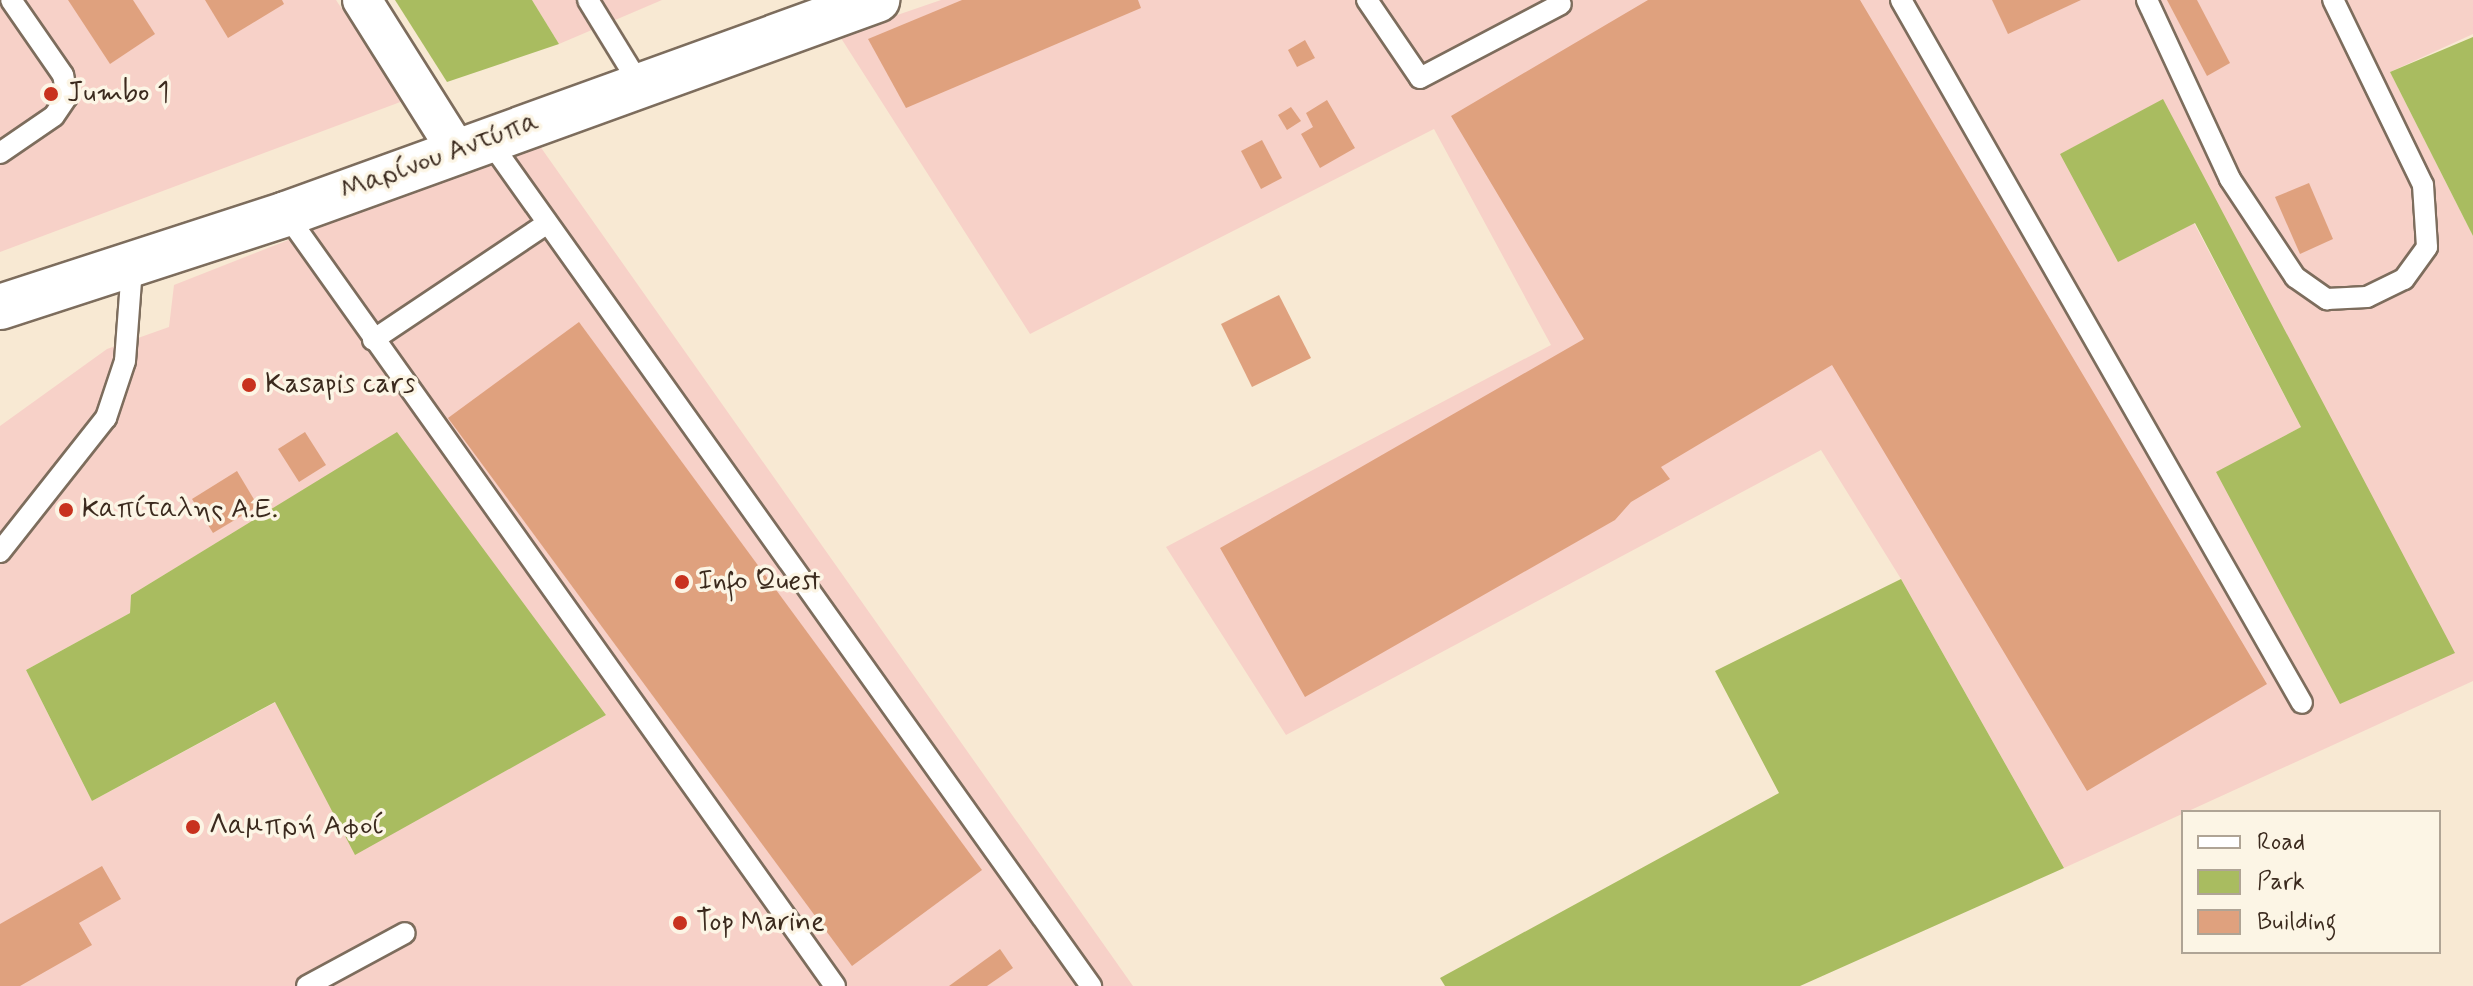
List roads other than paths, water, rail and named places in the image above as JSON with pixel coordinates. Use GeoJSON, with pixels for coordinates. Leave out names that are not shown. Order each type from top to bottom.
{"type":"FeatureCollection","features":[{"type":"Feature","properties":{"kind":"main road","name":"Μαρίνου Αντύπα"},"geometry":{"type":"LineString","coordinates":[[4,296],[132,268],[877,0]]}},
{"type":"Feature","properties":{"kind":"street"},"geometry":{"type":"LineString","coordinates":[[362,0],[472,144]]}},
{"type":"Feature","properties":{"kind":"lane"},"geometry":{"type":"LineString","coordinates":[[0,153],[54,116],[67,97],[63,75],[11,0]]}},
{"type":"Feature","properties":{"kind":"lane"},"geometry":{"type":"LineString","coordinates":[[588,0],[640,85]]}},
{"type":"Feature","properties":{"kind":"lane"},"geometry":{"type":"LineString","coordinates":[[1367,0],[1420,78],[1561,4]]}},
{"type":"Feature","properties":{"kind":"lane"},"geometry":{"type":"LineString","coordinates":[[1901,0],[2302,703]]}},
{"type":"Feature","properties":{"kind":"lane"},"geometry":{"type":"LineString","coordinates":[[2147,0],[2230,179],[2295,277],[2327,299],[2367,297],[2404,279],[2427,247],[2423,185],[2333,0]]}},
{"type":"Feature","properties":{"kind":"lane"},"geometry":{"type":"LineString","coordinates":[[472,144],[546,224],[1091,986]]}},
{"type":"Feature","properties":{"kind":"lane"},"geometry":{"type":"LineString","coordinates":[[286,214],[835,986]]}},
{"type":"Feature","properties":{"kind":"lane"},"geometry":{"type":"LineString","coordinates":[[373,340],[546,224]]}},
{"type":"Feature","properties":{"kind":"lane"},"geometry":{"type":"LineString","coordinates":[[0,552],[106,418],[125,361],[132,268]]}},
{"type":"Feature","properties":{"kind":"lane"},"geometry":{"type":"LineString","coordinates":[[307,986],[405,933]]}},
{"type":"Feature","properties":{"kind":"place","name":"Jumbo 1"},"geometry":{"type":"Point","coordinates":[51,94]}},
{"type":"Feature","properties":{"kind":"place","name":"Kasapis cars"},"geometry":{"type":"Point","coordinates":[249,385]}},
{"type":"Feature","properties":{"kind":"place","name":"Καπίταλης Α.Ε."},"geometry":{"type":"Point","coordinates":[66,510]}},
{"type":"Feature","properties":{"kind":"place","name":"Info Quest"},"geometry":{"type":"Point","coordinates":[682,582]}},
{"type":"Feature","properties":{"kind":"place","name":"Λαμπρή Αφοί"},"geometry":{"type":"Point","coordinates":[193,827]}},
{"type":"Feature","properties":{"kind":"place","name":"Top Marine"},"geometry":{"type":"Point","coordinates":[680,923]}}]}
